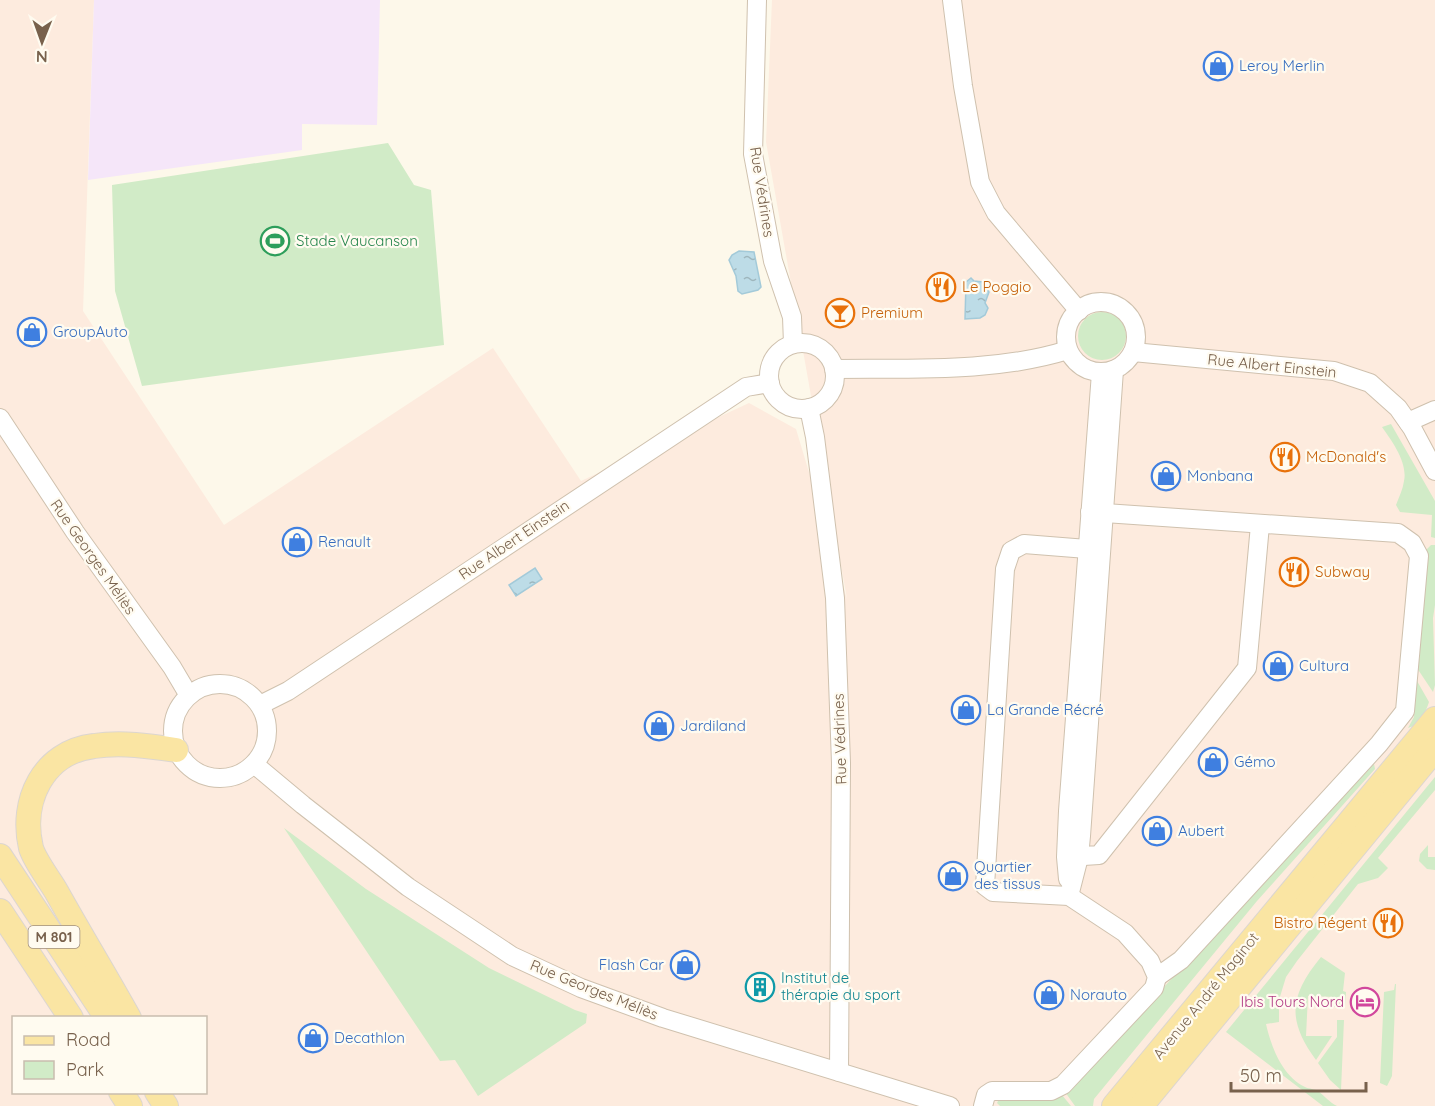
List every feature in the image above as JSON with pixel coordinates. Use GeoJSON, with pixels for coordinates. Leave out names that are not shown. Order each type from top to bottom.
{"type":"FeatureCollection","features":[{"type":"Feature","properties":{"kind":"main road","name":"Avenue André Maginot"},"geometry":{"type":"LineString","coordinates":[[1114,1106],[1435,720]]}},
{"type":"Feature","properties":{"kind":"main road"},"geometry":{"type":"LineString","coordinates":[[128,1016],[32,849],[30,802],[33,791],[46,771],[58,760],[72,752],[92,746],[117,744],[145,745],[176,750]]}},
{"type":"Feature","properties":{"kind":"main road","name":"Avenue André Maginot"},"geometry":{"type":"LineString","coordinates":[[1141,1106],[1435,749]]}},
{"type":"Feature","properties":{"kind":"main road","name":"M 801"},"geometry":{"type":"LineString","coordinates":[[0,856],[106,1016]]}},
{"type":"Feature","properties":{"kind":"main road","name":"M 801"},"geometry":{"type":"LineString","coordinates":[[0,911],[70,1016]]}},
{"type":"Feature","properties":{"kind":"street","name":"Rue Védrines"},"geometry":{"type":"LineString","coordinates":[[757,0],[753,154],[773,261],[792,318],[793,344]]}},
{"type":"Feature","properties":{"kind":"street"},"geometry":{"type":"LineString","coordinates":[[952,0],[963,86],[980,182],[996,213],[1079,310]]}},
{"type":"Feature","properties":{"kind":"street"},"geometry":{"type":"LineString","coordinates":[[1101,302],[1114,305],[1126,312],[1136,331],[1136,342],[1133,352],[1122,366],[1108,371],[1090,371],[1073,359],[1068,350],[1066,336],[1069,323],[1079,310],[1101,302]]}},
{"type":"Feature","properties":{"kind":"street"},"geometry":{"type":"LineString","coordinates":[[793,344],[814,345],[824,351],[834,369],[835,380],[827,398],[809,408],[799,409],[789,406],[773,393],[769,373],[776,355],[793,344]]}},
{"type":"Feature","properties":{"kind":"street"},"geometry":{"type":"LineString","coordinates":[[834,369],[1000,364],[1037,359],[1068,350]]}},
{"type":"Feature","properties":{"kind":"street","name":"Rue Albert Einstein"},"geometry":{"type":"LineString","coordinates":[[1133,352],[1334,371],[1370,383],[1398,408],[1435,471]]}},
{"type":"Feature","properties":{"kind":"street"},"geometry":{"type":"LineString","coordinates":[[1069,896],[1108,371]]}},
{"type":"Feature","properties":{"kind":"street","name":"Rue Albert Einstein"},"geometry":{"type":"LineString","coordinates":[[260,705],[288,691],[746,387],[770,383]]}},
{"type":"Feature","properties":{"kind":"street","name":"Rue Védrines"},"geometry":{"type":"LineString","coordinates":[[809,408],[815,437],[835,598],[841,763],[839,1072]]}},
{"type":"Feature","properties":{"kind":"street"},"geometry":{"type":"LineString","coordinates":[[1408,422],[1435,410]]}},
{"type":"Feature","properties":{"kind":"street","name":"Rue Georges Méliès"},"geometry":{"type":"LineString","coordinates":[[0,418],[81,542],[172,667],[188,694]]}},
{"type":"Feature","properties":{"kind":"street"},"geometry":{"type":"LineString","coordinates":[[1097,513],[1398,534],[1412,543],[1419,556],[1405,711],[1379,744],[1181,960],[1157,977]]}},
{"type":"Feature","properties":{"kind":"street"},"geometry":{"type":"LineString","coordinates":[[1072,857],[1087,549],[1097,513]]}},
{"type":"Feature","properties":{"kind":"street"},"geometry":{"type":"LineString","coordinates":[[1072,857],[1099,855],[1247,668],[1260,525]]}},
{"type":"Feature","properties":{"kind":"street"},"geometry":{"type":"LineString","coordinates":[[983,1106],[986,1095],[992,1091],[1051,1091],[1063,1085],[1154,988],[1157,977],[1150,961],[1125,933],[1069,896],[993,892],[985,886],[1005,569],[1011,551],[1024,544],[1087,549]]}},
{"type":"Feature","properties":{"kind":"street"},"geometry":{"type":"LineString","coordinates":[[227,683],[246,690],[260,705],[267,720],[267,736],[263,751],[254,764],[237,775],[217,779],[197,773],[185,764],[176,750],[172,728],[174,715],[188,694],[207,685],[227,683]]}},
{"type":"Feature","properties":{"kind":"street","name":"Rue Georges Méliès"},"geometry":{"type":"LineString","coordinates":[[254,764],[408,887],[512,956],[581,988],[663,1018],[950,1106]]}},
{"type":"Feature","properties":{"kind":"shaded area"},"geometry":{"type":"Polygon","coordinates":[[[0,0],[94,0],[83,311],[224,525],[493,348],[581,481],[749,403],[796,429],[847,599],[766,142],[772,0],[1435,0],[1435,1106],[0,1106],[0,0]]]}},
{"type":"Feature","properties":{"kind":"shaded area"},"geometry":{"type":"Polygon","coordinates":[[[94,0],[380,0],[377,125],[302,124],[302,150],[88,180],[94,0]]]}},
{"type":"Feature","properties":{"kind":"green space","name":"Stade Vaucanson"},"geometry":{"type":"Polygon","coordinates":[[[388,143],[414,185],[431,190],[444,345],[142,386],[115,291],[112,185],[388,143]]]}},
{"type":"Feature","properties":{"kind":"green space"},"geometry":{"type":"Polygon","coordinates":[[[1102,312],[1119,319],[1126,336],[1119,353],[1102,360],[1085,353],[1078,336],[1085,319],[1102,312]]]}},
{"type":"Feature","properties":{"kind":"green space"},"geometry":{"type":"Polygon","coordinates":[[[1391,424],[1435,501],[1435,538],[1431,537],[1432,515],[1400,512],[1396,505],[1405,474],[1398,452],[1382,427],[1391,424]]]}},
{"type":"Feature","properties":{"kind":"green space"},"geometry":{"type":"Polygon","coordinates":[[[1431,545],[1435,545],[1433,618],[1435,685],[1433,692],[1417,668],[1426,550],[1431,545]]]}},
{"type":"Feature","properties":{"kind":"green space"},"geometry":{"type":"Polygon","coordinates":[[[1417,681],[1429,702],[1422,718],[1408,728],[1414,717],[1417,681]]]}},
{"type":"Feature","properties":{"kind":"green space"},"geometry":{"type":"Polygon","coordinates":[[[1374,764],[1375,769],[1257,901],[1094,1099],[1093,1106],[1075,1106],[1065,1092],[1374,764]]]}},
{"type":"Feature","properties":{"kind":"green space"},"geometry":{"type":"Polygon","coordinates":[[[1435,777],[1435,790],[1378,858],[1388,868],[1378,878],[1358,884],[1297,961],[1286,977],[1279,1000],[1279,1022],[1266,1024],[1274,1051],[1290,1076],[1305,1087],[1318,1091],[1337,1106],[1323,1106],[1226,1032],[1435,777]]]}},
{"type":"Feature","properties":{"kind":"green space"},"geometry":{"type":"Polygon","coordinates":[[[284,828],[366,889],[489,968],[587,1014],[586,1023],[478,1096],[455,1060],[440,1061],[284,828]]]}},
{"type":"Feature","properties":{"kind":"green space"},"geometry":{"type":"Polygon","coordinates":[[[1428,845],[1428,857],[1435,857],[1435,870],[1427,869],[1419,861],[1420,854],[1428,845]]]}},
{"type":"Feature","properties":{"kind":"green space"},"geometry":{"type":"Polygon","coordinates":[[[1321,957],[1345,973],[1343,991],[1346,992],[1345,1007],[1334,1007],[1335,997],[1308,996],[1306,1036],[1332,1036],[1316,1060],[1300,1032],[1296,1019],[1296,1007],[1303,983],[1321,957]]]}},
{"type":"Feature","properties":{"kind":"green space"},"geometry":{"type":"Polygon","coordinates":[[[1395,984],[1392,1076],[1387,1086],[1380,1083],[1384,992],[1394,990],[1395,984]]]}},
{"type":"Feature","properties":{"kind":"green space"},"geometry":{"type":"Polygon","coordinates":[[[1337,1020],[1344,1020],[1341,1090],[1330,1080],[1318,1063],[1337,1037],[1337,1020]]]}},
{"type":"Feature","properties":{"kind":"green space"},"geometry":{"type":"Polygon","coordinates":[[[1062,1095],[1071,1106],[1000,1106],[997,1103],[999,1099],[1062,1095]]]}},
{"type":"Feature","properties":{"kind":"water"},"geometry":{"type":"Polygon","coordinates":[[[739,251],[754,252],[761,287],[758,290],[742,294],[738,291],[736,276],[729,260],[739,251]]]}},
{"type":"Feature","properties":{"kind":"water"},"geometry":{"type":"Polygon","coordinates":[[[971,278],[974,281],[983,282],[989,292],[985,303],[988,308],[985,315],[980,318],[965,319],[966,282],[971,278]]]}},
{"type":"Feature","properties":{"kind":"water"},"geometry":{"type":"Polygon","coordinates":[[[535,568],[542,579],[516,596],[509,585],[535,568]]]}},
{"type":"Feature","properties":{"kind":"place","name":"Leroy Merlin"},"geometry":{"type":"Point","coordinates":[1218,66]}},
{"type":"Feature","properties":{"kind":"place","name":"Stade Vaucanson"},"geometry":{"type":"Point","coordinates":[275,241]}},
{"type":"Feature","properties":{"kind":"place","name":"Le Poggio"},"geometry":{"type":"Point","coordinates":[941,287]}},
{"type":"Feature","properties":{"kind":"place","name":"Premium"},"geometry":{"type":"Point","coordinates":[840,313]}},
{"type":"Feature","properties":{"kind":"place","name":"GroupAuto"},"geometry":{"type":"Point","coordinates":[32,332]}},
{"type":"Feature","properties":{"kind":"place","name":"McDonald's"},"geometry":{"type":"Point","coordinates":[1285,457]}},
{"type":"Feature","properties":{"kind":"place","name":"Monbana"},"geometry":{"type":"Point","coordinates":[1166,476]}},
{"type":"Feature","properties":{"kind":"place","name":"Renault"},"geometry":{"type":"Point","coordinates":[297,542]}},
{"type":"Feature","properties":{"kind":"place","name":"Subway"},"geometry":{"type":"Point","coordinates":[1294,572]}},
{"type":"Feature","properties":{"kind":"place","name":"Cultura"},"geometry":{"type":"Point","coordinates":[1278,666]}},
{"type":"Feature","properties":{"kind":"place","name":"La Grande Récré"},"geometry":{"type":"Point","coordinates":[966,710]}},
{"type":"Feature","properties":{"kind":"place","name":"Jardiland"},"geometry":{"type":"Point","coordinates":[659,726]}},
{"type":"Feature","properties":{"kind":"place","name":"Gémo"},"geometry":{"type":"Point","coordinates":[1213,762]}},
{"type":"Feature","properties":{"kind":"place","name":"Aubert"},"geometry":{"type":"Point","coordinates":[1157,831]}},
{"type":"Feature","properties":{"kind":"place","name":"Quartier des tissus"},"geometry":{"type":"Point","coordinates":[953,876]}},
{"type":"Feature","properties":{"kind":"place","name":"Bistro Régent"},"geometry":{"type":"Point","coordinates":[1388,923]}},
{"type":"Feature","properties":{"kind":"place","name":"Flash Car"},"geometry":{"type":"Point","coordinates":[685,965]}},
{"type":"Feature","properties":{"kind":"place","name":"Institut de thérapie du sport"},"geometry":{"type":"Point","coordinates":[760,987]}},
{"type":"Feature","properties":{"kind":"place","name":"Norauto"},"geometry":{"type":"Point","coordinates":[1049,995]}},
{"type":"Feature","properties":{"kind":"place","name":"Ibis Tours Nord"},"geometry":{"type":"Point","coordinates":[1365,1002]}},
{"type":"Feature","properties":{"kind":"place","name":"Decathlon"},"geometry":{"type":"Point","coordinates":[313,1038]}}]}
